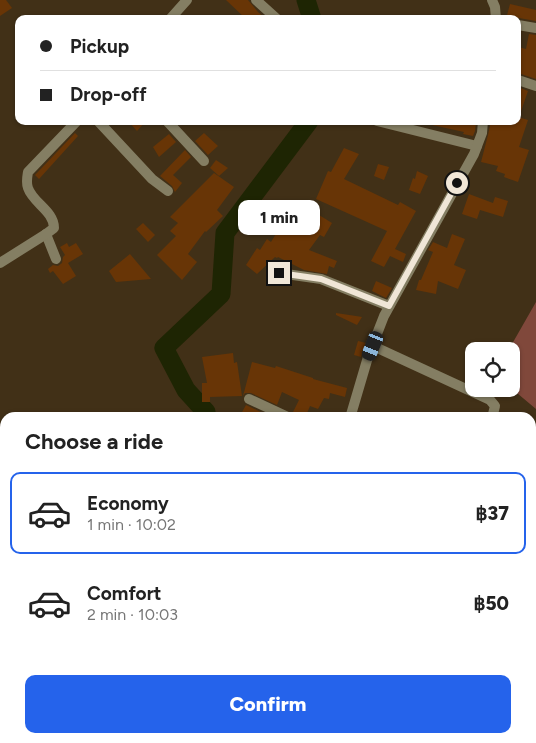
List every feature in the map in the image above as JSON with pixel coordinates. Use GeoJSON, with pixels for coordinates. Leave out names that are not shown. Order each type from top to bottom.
{"type":"FeatureCollection","features":[{"type":"Feature","properties":{"kind":"street"},"geometry":{"type":"LineString","coordinates":[[174,15],[187,0]]}},
{"type":"Feature","properties":{"kind":"street"},"geometry":{"type":"LineString","coordinates":[[256,0],[273,15]]}},
{"type":"Feature","properties":{"kind":"street"},"geometry":{"type":"LineString","coordinates":[[492,0],[496,15]]}},
{"type":"Feature","properties":{"kind":"street"},"geometry":{"type":"LineString","coordinates":[[521,26],[536,28]]}},
{"type":"Feature","properties":{"kind":"street"},"geometry":{"type":"LineString","coordinates":[[521,81],[536,86]]}},
{"type":"Feature","properties":{"kind":"street"},"geometry":{"type":"LineString","coordinates":[[0,263],[54,228],[54,223],[49,214],[28,189],[26,181],[28,172],[73,125]]}},
{"type":"Feature","properties":{"kind":"street"},"geometry":{"type":"LineString","coordinates":[[102,125],[152,179],[168,191]]}},
{"type":"Feature","properties":{"kind":"street"},"geometry":{"type":"LineString","coordinates":[[171,125],[204,161]]}},
{"type":"Feature","properties":{"kind":"street"},"geometry":{"type":"LineString","coordinates":[[394,125],[477,146]]}},
{"type":"Feature","properties":{"kind":"street"},"geometry":{"type":"LineString","coordinates":[[352,412],[368,357],[384,316],[474,154],[482,133],[483,125]]}},
{"type":"Feature","properties":{"kind":"street"},"geometry":{"type":"LineString","coordinates":[[46,234],[56,259]]}},
{"type":"Feature","properties":{"kind":"street"},"geometry":{"type":"LineString","coordinates":[[279,273],[321,279],[389,306]]}},
{"type":"Feature","properties":{"kind":"street"},"geometry":{"type":"LineString","coordinates":[[373,346],[490,400],[495,406],[494,412]]}},
{"type":"Feature","properties":{"kind":"street"},"geometry":{"type":"LineString","coordinates":[[249,399],[277,412]]}},
{"type":"Feature","properties":{"kind":"shaded area"},"geometry":{"type":"Polygon","coordinates":[[[536,302],[536,409],[520,396],[520,342],[513,342],[536,302]]]}},
{"type":"Feature","properties":{"kind":"building"},"geometry":{"type":"Polygon","coordinates":[[[0,0],[6,0],[12,8],[0,16],[0,0]]]}},
{"type":"Feature","properties":{"kind":"building"},"geometry":{"type":"Polygon","coordinates":[[[226,0],[248,0],[261,15],[242,15],[226,0]]]}},
{"type":"Feature","properties":{"kind":"building"},"geometry":{"type":"Polygon","coordinates":[[[510,4],[536,10],[536,21],[521,18],[521,15],[507,15],[510,4]]]}},
{"type":"Feature","properties":{"kind":"building"},"geometry":{"type":"Polygon","coordinates":[[[529,34],[536,35],[536,79],[521,74],[521,48],[526,49],[529,34]]]}},
{"type":"Feature","properties":{"kind":"building"},"geometry":{"type":"Polygon","coordinates":[[[521,88],[528,91],[521,111],[521,88]]]}},
{"type":"Feature","properties":{"kind":"building"},"geometry":{"type":"Polygon","coordinates":[[[521,118],[528,120],[519,147],[529,150],[518,182],[504,177],[505,174],[496,171],[498,166],[481,162],[490,125],[521,125],[521,118]]]}},
{"type":"Feature","properties":{"kind":"building"},"geometry":{"type":"Polygon","coordinates":[[[132,125],[142,125],[137,131],[132,125]]]}},
{"type":"Feature","properties":{"kind":"building"},"geometry":{"type":"Polygon","coordinates":[[[432,125],[476,125],[473,136],[463,134],[464,132],[432,125]]]}},
{"type":"Feature","properties":{"kind":"building"},"geometry":{"type":"Polygon","coordinates":[[[75,133],[78,136],[39,179],[35,175],[75,133]]]}},
{"type":"Feature","properties":{"kind":"building"},"geometry":{"type":"Polygon","coordinates":[[[204,133],[218,146],[208,155],[195,141],[204,133]]]}},
{"type":"Feature","properties":{"kind":"building"},"geometry":{"type":"Polygon","coordinates":[[[169,134],[176,142],[159,157],[153,147],[169,134]]]}},
{"type":"Feature","properties":{"kind":"building"},"geometry":{"type":"Polygon","coordinates":[[[344,148],[359,154],[344,179],[398,205],[400,202],[416,211],[395,249],[406,254],[403,262],[390,256],[384,267],[371,261],[387,231],[316,199],[328,171],[331,172],[344,148]]]}},
{"type":"Feature","properties":{"kind":"building"},"geometry":{"type":"Polygon","coordinates":[[[185,150],[191,157],[173,175],[182,183],[175,192],[172,186],[160,176],[185,150]]]}},
{"type":"Feature","properties":{"kind":"building"},"geometry":{"type":"Polygon","coordinates":[[[216,160],[228,168],[219,176],[210,168],[216,160]]]}},
{"type":"Feature","properties":{"kind":"building"},"geometry":{"type":"Polygon","coordinates":[[[378,164],[389,167],[384,180],[374,176],[378,164]]]}},
{"type":"Feature","properties":{"kind":"building"},"geometry":{"type":"Polygon","coordinates":[[[417,171],[428,176],[420,194],[409,190],[417,171]]]}},
{"type":"Feature","properties":{"kind":"building"},"geometry":{"type":"Polygon","coordinates":[[[214,173],[234,187],[217,210],[223,216],[205,231],[188,254],[197,262],[182,280],[157,255],[176,236],[170,231],[178,223],[170,217],[214,173]]]}},
{"type":"Feature","properties":{"kind":"building"},"geometry":{"type":"Polygon","coordinates":[[[469,194],[493,203],[495,197],[508,201],[503,217],[480,210],[477,219],[462,214],[469,194]]]}},
{"type":"Feature","properties":{"kind":"building"},"geometry":{"type":"Polygon","coordinates":[[[283,202],[299,212],[296,216],[313,225],[319,215],[332,223],[324,237],[320,235],[309,250],[337,261],[334,268],[329,266],[327,274],[304,270],[278,257],[275,257],[257,274],[246,265],[257,248],[260,250],[267,239],[271,242],[285,219],[276,212],[283,202]]]}},
{"type":"Feature","properties":{"kind":"building"},"geometry":{"type":"Polygon","coordinates":[[[143,223],[155,235],[148,242],[136,229],[143,223]]]}},
{"type":"Feature","properties":{"kind":"building"},"geometry":{"type":"Polygon","coordinates":[[[452,234],[465,239],[454,265],[466,270],[458,289],[438,281],[436,294],[416,290],[433,252],[428,250],[433,242],[447,248],[452,234]]]}},
{"type":"Feature","properties":{"kind":"building"},"geometry":{"type":"Polygon","coordinates":[[[67,243],[69,247],[76,243],[83,254],[68,263],[76,276],[63,284],[53,271],[50,273],[48,269],[53,265],[58,266],[62,263],[65,255],[60,247],[67,243]]]}},
{"type":"Feature","properties":{"kind":"building"},"geometry":{"type":"Polygon","coordinates":[[[130,254],[151,279],[116,282],[109,271],[130,254]]]}},
{"type":"Feature","properties":{"kind":"building"},"geometry":{"type":"Polygon","coordinates":[[[376,281],[392,288],[386,298],[372,291],[376,281]]]}},
{"type":"Feature","properties":{"kind":"building"},"geometry":{"type":"Polygon","coordinates":[[[336,313],[362,317],[357,325],[336,315],[336,313]]]}},
{"type":"Feature","properties":{"kind":"building"},"geometry":{"type":"Polygon","coordinates":[[[358,341],[366,343],[361,357],[354,355],[358,341]]]}},
{"type":"Feature","properties":{"kind":"building"},"geometry":{"type":"Polygon","coordinates":[[[233,353],[234,363],[237,362],[242,396],[210,397],[210,402],[202,402],[202,383],[207,383],[202,357],[233,353]]]}},
{"type":"Feature","properties":{"kind":"building"},"geometry":{"type":"Polygon","coordinates":[[[252,362],[275,368],[276,366],[347,388],[345,397],[330,393],[329,399],[324,398],[318,409],[310,406],[308,412],[293,412],[299,400],[282,392],[277,405],[251,393],[245,393],[243,396],[252,362]]]}},
{"type":"Feature","properties":{"kind":"building"},"geometry":{"type":"Polygon","coordinates":[[[246,405],[261,412],[242,412],[246,405]]]}},
{"type":"Feature","properties":{"kind":"waterway"},"geometry":{"type":"LineString","coordinates":[[306,0],[311,15]]}},
{"type":"Feature","properties":{"kind":"waterway"},"geometry":{"type":"LineString","coordinates":[[206,412],[186,390],[164,348],[221,294],[225,233],[306,125]]}},
{"type":"Feature","properties":{"kind":"route"},"geometry":{"type":"LineString","coordinates":[[279,273],[321,279],[389,306],[457,183]]}}]}
